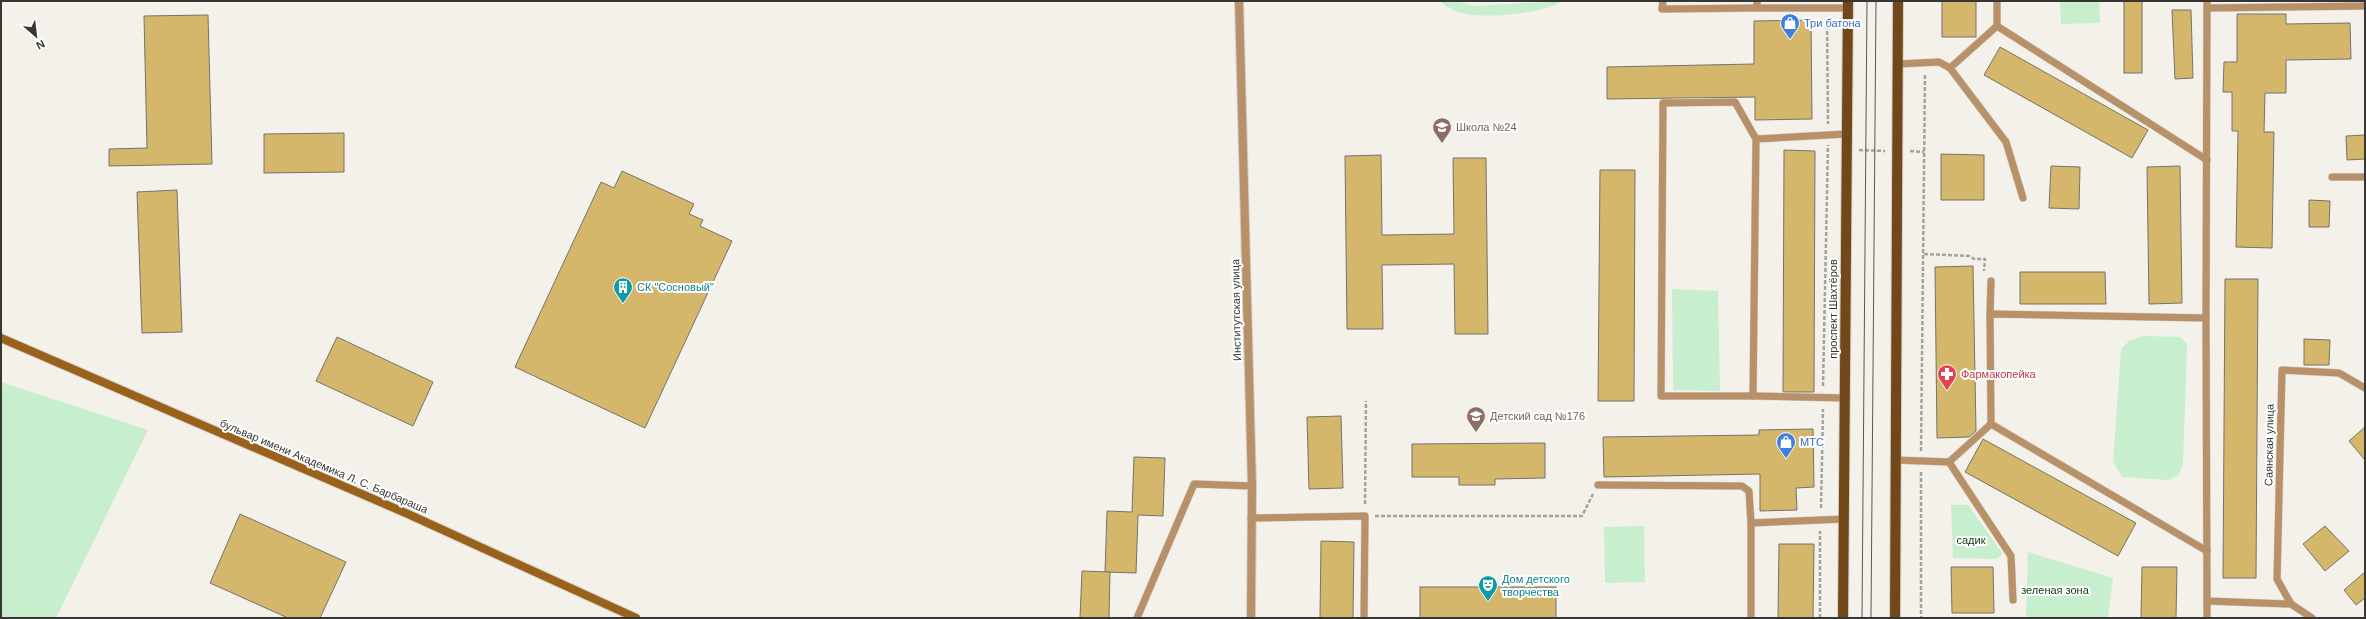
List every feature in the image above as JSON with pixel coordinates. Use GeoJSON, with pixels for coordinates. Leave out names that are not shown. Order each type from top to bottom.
{"type":"FeatureCollection","features":[{"type":"Feature","properties":{"kind":"main road"},"geometry":{"type":"LineString","coordinates":[[1895,618],[1896,151],[1898,1]]}},
{"type":"Feature","properties":{"kind":"main road","name":"проспект Шахтёров"},"geometry":{"type":"LineString","coordinates":[[1843,618],[1848,4]]}},
{"type":"Feature","properties":{"kind":"street","name":"Институтская улица"},"geometry":{"type":"LineString","coordinates":[[1239,1],[1252,486],[1251,618]]}},
{"type":"Feature","properties":{"kind":"street","name":"бульвар имени Академика Л. С. Барбараша"},"geometry":{"type":"LineString","coordinates":[[1,338],[408,514],[636,618]]}},
{"type":"Feature","properties":{"kind":"lane"},"geometry":{"type":"LineString","coordinates":[[1663,1],[1662,9],[1757,4],[1827,8],[1848,4]]}},
{"type":"Feature","properties":{"kind":"lane"},"geometry":{"type":"LineString","coordinates":[[1950,68],[1997,26],[1997,1]]}},
{"type":"Feature","properties":{"kind":"lane"},"geometry":{"type":"LineString","coordinates":[[2207,618],[2206,318],[2208,4],[2365,6]]}},
{"type":"Feature","properties":{"kind":"lane"},"geometry":{"type":"LineString","coordinates":[[1997,26],[2207,160]]}},
{"type":"Feature","properties":{"kind":"lane"},"geometry":{"type":"LineString","coordinates":[[1898,64],[1939,62],[1950,68],[2006,142],[2023,198]]}},
{"type":"Feature","properties":{"kind":"lane"},"geometry":{"type":"LineString","coordinates":[[1754,396],[1756,139],[1735,102],[1664,103],[1661,396],[1845,398]]}},
{"type":"Feature","properties":{"kind":"lane"},"geometry":{"type":"LineString","coordinates":[[1756,139],[1846,134]]}},
{"type":"Feature","properties":{"kind":"lane"},"geometry":{"type":"LineString","coordinates":[[2332,176],[2365,177]]}},
{"type":"Feature","properties":{"kind":"lane"},"geometry":{"type":"LineString","coordinates":[[1895,460],[1949,462],[1991,424],[1991,281]]}},
{"type":"Feature","properties":{"kind":"lane"},"geometry":{"type":"LineString","coordinates":[[1990,314],[2206,318]]}},
{"type":"Feature","properties":{"kind":"lane","name":"Саянская улица"},"geometry":{"type":"LineString","coordinates":[[2291,604],[2277,579],[2282,370],[2339,374],[2365,388]]}},
{"type":"Feature","properties":{"kind":"lane"},"geometry":{"type":"LineString","coordinates":[[1991,424],[2207,551]]}},
{"type":"Feature","properties":{"kind":"lane"},"geometry":{"type":"LineString","coordinates":[[1949,462],[2011,556],[2013,600]]}},
{"type":"Feature","properties":{"kind":"lane"},"geometry":{"type":"LineString","coordinates":[[1137,618],[1194,484],[1252,486]]}},
{"type":"Feature","properties":{"kind":"lane"},"geometry":{"type":"LineString","coordinates":[[1598,485],[1742,486],[1749,490],[1751,523],[1751,618]]}},
{"type":"Feature","properties":{"kind":"lane"},"geometry":{"type":"LineString","coordinates":[[1251,518],[1364,516],[1364,618]]}},
{"type":"Feature","properties":{"kind":"lane"},"geometry":{"type":"LineString","coordinates":[[1751,523],[1844,518]]}},
{"type":"Feature","properties":{"kind":"lane"},"geometry":{"type":"LineString","coordinates":[[2208,601],[2291,604],[2312,618]]}},
{"type":"Feature","properties":{"kind":"path"},"geometry":{"type":"LineString","coordinates":[[1820,618],[1828,149],[1827,8]]}},
{"type":"Feature","properties":{"kind":"path"},"geometry":{"type":"LineString","coordinates":[[1921,618],[1925,63]]}},
{"type":"Feature","properties":{"kind":"path"},"geometry":{"type":"LineString","coordinates":[[1828,149],[1924,152]]}},
{"type":"Feature","properties":{"kind":"path"},"geometry":{"type":"LineString","coordinates":[[1924,254],[1969,256],[1974,259],[1985,259],[1984,281],[1991,281]]}},
{"type":"Feature","properties":{"kind":"path"},"geometry":{"type":"LineString","coordinates":[[1366,401],[1364,516],[1582,516],[1598,485]]}},
{"type":"Feature","properties":{"kind":"green space"},"geometry":{"type":"Polygon","coordinates":[[[1440,1],[1456,1],[1474,6],[1561,1],[1542,9],[1528,12],[1498,15],[1471,15],[1453,10],[1440,1]]]}},
{"type":"Feature","properties":{"kind":"green space"},"geometry":{"type":"Polygon","coordinates":[[[2060,1],[2099,1],[2100,23],[2061,24],[2060,1]]]}},
{"type":"Feature","properties":{"kind":"green space"},"geometry":{"type":"Polygon","coordinates":[[[1672,289],[1718,291],[1720,391],[1673,390],[1672,289]]]}},
{"type":"Feature","properties":{"kind":"green space"},"geometry":{"type":"Polygon","coordinates":[[[2143,336],[2180,337],[2187,344],[2183,464],[2179,475],[2168,480],[2122,477],[2113,462],[2121,349],[2129,341],[2143,336]]]}},
{"type":"Feature","properties":{"kind":"green space"},"geometry":{"type":"Polygon","coordinates":[[[1,382],[148,430],[56,618],[1,618],[1,382]]]}},
{"type":"Feature","properties":{"kind":"green space","name":"садик"},"geometry":{"type":"Polygon","coordinates":[[[1951,505],[1968,505],[2003,554],[1996,559],[1953,558],[1951,505]]]}},
{"type":"Feature","properties":{"kind":"green space"},"geometry":{"type":"Polygon","coordinates":[[[1644,526],[1645,582],[1605,583],[1604,527],[1644,526]]]}},
{"type":"Feature","properties":{"kind":"green space","name":"зеленая зона"},"geometry":{"type":"Polygon","coordinates":[[[2028,552],[2113,578],[2108,618],[2026,618],[2028,552]]]}},
{"type":"Feature","properties":{"kind":"building"},"geometry":{"type":"Polygon","coordinates":[[[1942,1],[1976,1],[1976,37],[1942,37],[1942,1]]]}},
{"type":"Feature","properties":{"kind":"building"},"geometry":{"type":"Polygon","coordinates":[[[2124,1],[2142,1],[2142,73],[2124,73],[2124,1]]]}},
{"type":"Feature","properties":{"kind":"building"},"geometry":{"type":"Polygon","coordinates":[[[2172,10],[2191,10],[2193,78],[2175,79],[2172,10]]]}},
{"type":"Feature","properties":{"kind":"building"},"geometry":{"type":"Polygon","coordinates":[[[2237,14],[2286,14],[2286,24],[2350,23],[2351,59],[2286,60],[2286,93],[2265,93],[2264,132],[2274,132],[2272,248],[2236,247],[2238,131],[2232,131],[2232,92],[2223,92],[2224,62],[2237,62],[2237,14]]]}},
{"type":"Feature","properties":{"kind":"building"},"geometry":{"type":"Polygon","coordinates":[[[208,15],[212,164],[109,166],[109,149],[147,148],[144,16],[208,15]]]}},
{"type":"Feature","properties":{"kind":"building"},"geometry":{"type":"Polygon","coordinates":[[[1811,20],[1812,119],[1755,120],[1755,97],[1607,99],[1607,67],[1754,64],[1754,21],[1811,20]]]}},
{"type":"Feature","properties":{"kind":"building"},"geometry":{"type":"Polygon","coordinates":[[[2000,47],[2148,130],[2132,158],[1984,75],[2000,47]]]}},
{"type":"Feature","properties":{"kind":"building"},"geometry":{"type":"Polygon","coordinates":[[[344,133],[344,172],[264,173],[264,134],[344,133]]]}},
{"type":"Feature","properties":{"kind":"building"},"geometry":{"type":"Polygon","coordinates":[[[2365,135],[2365,159],[2347,160],[2346,136],[2365,135]]]}},
{"type":"Feature","properties":{"kind":"building"},"geometry":{"type":"Polygon","coordinates":[[[1784,150],[1815,151],[1814,392],[1783,392],[1784,150]]]}},
{"type":"Feature","properties":{"kind":"building"},"geometry":{"type":"Polygon","coordinates":[[[1941,154],[1984,155],[1984,200],[1941,200],[1941,154]]]}},
{"type":"Feature","properties":{"kind":"building"},"geometry":{"type":"Polygon","coordinates":[[[1381,155],[1382,235],[1454,234],[1453,158],[1486,158],[1488,334],[1455,334],[1454,264],[1382,265],[1383,329],[1347,329],[1345,156],[1381,155]]]}},
{"type":"Feature","properties":{"kind":"building"},"geometry":{"type":"Polygon","coordinates":[[[2051,166],[2080,167],[2079,209],[2049,208],[2051,166]]]}},
{"type":"Feature","properties":{"kind":"building"},"geometry":{"type":"Polygon","coordinates":[[[2180,166],[2182,303],[2149,304],[2147,167],[2180,166]]]}},
{"type":"Feature","properties":{"kind":"building"},"geometry":{"type":"Polygon","coordinates":[[[1600,170],[1635,170],[1634,401],[1598,401],[1600,170]]]}},
{"type":"Feature","properties":{"kind":"building","name":"СК \"Сосновый\""},"geometry":{"type":"Polygon","coordinates":[[[622,171],[694,204],[689,214],[703,220],[700,226],[732,241],[645,428],[515,367],[601,182],[614,188],[622,171]]]}},
{"type":"Feature","properties":{"kind":"building"},"geometry":{"type":"Polygon","coordinates":[[[177,190],[182,332],[142,333],[137,192],[177,190]]]}},
{"type":"Feature","properties":{"kind":"building"},"geometry":{"type":"Polygon","coordinates":[[[2309,200],[2330,201],[2329,227],[2309,227],[2309,200]]]}},
{"type":"Feature","properties":{"kind":"building"},"geometry":{"type":"Polygon","coordinates":[[[1973,266],[1976,431],[1969,437],[1937,438],[1935,267],[1973,266]]]}},
{"type":"Feature","properties":{"kind":"building"},"geometry":{"type":"Polygon","coordinates":[[[2020,272],[2105,272],[2106,304],[2020,304],[2020,272]]]}},
{"type":"Feature","properties":{"kind":"building"},"geometry":{"type":"Polygon","coordinates":[[[2225,279],[2258,279],[2256,578],[2223,578],[2225,279]]]}},
{"type":"Feature","properties":{"kind":"building"},"geometry":{"type":"Polygon","coordinates":[[[337,337],[433,382],[413,426],[316,381],[337,337]]]}},
{"type":"Feature","properties":{"kind":"building"},"geometry":{"type":"Polygon","coordinates":[[[2304,339],[2330,340],[2329,365],[2304,365],[2304,339]]]}},
{"type":"Feature","properties":{"kind":"building"},"geometry":{"type":"Polygon","coordinates":[[[1341,416],[1343,488],[1309,489],[1307,417],[1341,416]]]}},
{"type":"Feature","properties":{"kind":"building"},"geometry":{"type":"Polygon","coordinates":[[[2365,427],[2365,460],[2349,441],[2365,427]]]}},
{"type":"Feature","properties":{"kind":"building"},"geometry":{"type":"Polygon","coordinates":[[[1813,429],[1814,487],[1796,488],[1797,510],[1760,511],[1760,474],[1604,477],[1603,437],[1759,435],[1759,430],[1813,429]]]}},
{"type":"Feature","properties":{"kind":"building"},"geometry":{"type":"Polygon","coordinates":[[[1983,439],[2136,523],[2118,556],[1965,472],[1983,439]]]}},
{"type":"Feature","properties":{"kind":"building"},"geometry":{"type":"Polygon","coordinates":[[[1545,443],[1545,478],[1495,479],[1495,485],[1459,485],[1459,477],[1412,477],[1412,444],[1545,443]]]}},
{"type":"Feature","properties":{"kind":"building"},"geometry":{"type":"Polygon","coordinates":[[[1134,457],[1165,458],[1163,516],[1138,515],[1136,573],[1105,572],[1107,511],[1132,512],[1134,457]]]}},
{"type":"Feature","properties":{"kind":"building"},"geometry":{"type":"Polygon","coordinates":[[[240,514],[346,562],[320,618],[288,618],[210,583],[240,514]]]}},
{"type":"Feature","properties":{"kind":"building"},"geometry":{"type":"Polygon","coordinates":[[[2325,526],[2349,551],[2325,571],[2303,544],[2325,526]]]}},
{"type":"Feature","properties":{"kind":"building"},"geometry":{"type":"Polygon","coordinates":[[[1321,541],[1354,542],[1353,618],[1320,618],[1321,541]]]}},
{"type":"Feature","properties":{"kind":"building"},"geometry":{"type":"Polygon","coordinates":[[[1779,544],[1814,544],[1813,618],[1778,618],[1779,544]]]}},
{"type":"Feature","properties":{"kind":"building"},"geometry":{"type":"Polygon","coordinates":[[[1951,567],[1993,567],[1994,613],[1952,613],[1951,567]]]}},
{"type":"Feature","properties":{"kind":"building"},"geometry":{"type":"Polygon","coordinates":[[[2142,567],[2177,567],[2176,618],[2141,618],[2142,567]]]}},
{"type":"Feature","properties":{"kind":"building"},"geometry":{"type":"Polygon","coordinates":[[[1082,571],[1110,572],[1109,618],[1080,618],[1082,571]]]}},
{"type":"Feature","properties":{"kind":"building"},"geometry":{"type":"Polygon","coordinates":[[[2365,572],[2365,598],[2356,605],[2344,590],[2365,572]]]}},
{"type":"Feature","properties":{"kind":"building","name":"Дом детского творчества"},"geometry":{"type":"Polygon","coordinates":[[[1420,587],[1556,587],[1556,618],[1420,618],[1420,587]]]}},
{"type":"Feature","properties":{"kind":"tram line"},"geometry":{"type":"LineString","coordinates":[[1862,618],[1867,1]]}},
{"type":"Feature","properties":{"kind":"tram line"},"geometry":{"type":"LineString","coordinates":[[1871,618],[1876,1]]}},
{"type":"Feature","properties":{"kind":"place","name":"Три батона"},"geometry":{"type":"Point","coordinates":[1790,40]}},
{"type":"Feature","properties":{"kind":"place","name":"Школа №24"},"geometry":{"type":"Point","coordinates":[1442,144]}},
{"type":"Feature","properties":{"kind":"place","name":"СК \"Сосновый\""},"geometry":{"type":"Point","coordinates":[623,304]}},
{"type":"Feature","properties":{"kind":"place","name":"Фармакопейка"},"geometry":{"type":"Point","coordinates":[1947,391]}},
{"type":"Feature","properties":{"kind":"place","name":"Детский сад №176"},"geometry":{"type":"Point","coordinates":[1476,433]}},
{"type":"Feature","properties":{"kind":"place","name":"МТС"},"geometry":{"type":"Point","coordinates":[1786,459]}},
{"type":"Feature","properties":{"kind":"place","name":"Дом детского творчества"},"geometry":{"type":"Point","coordinates":[1488,602]}}]}
